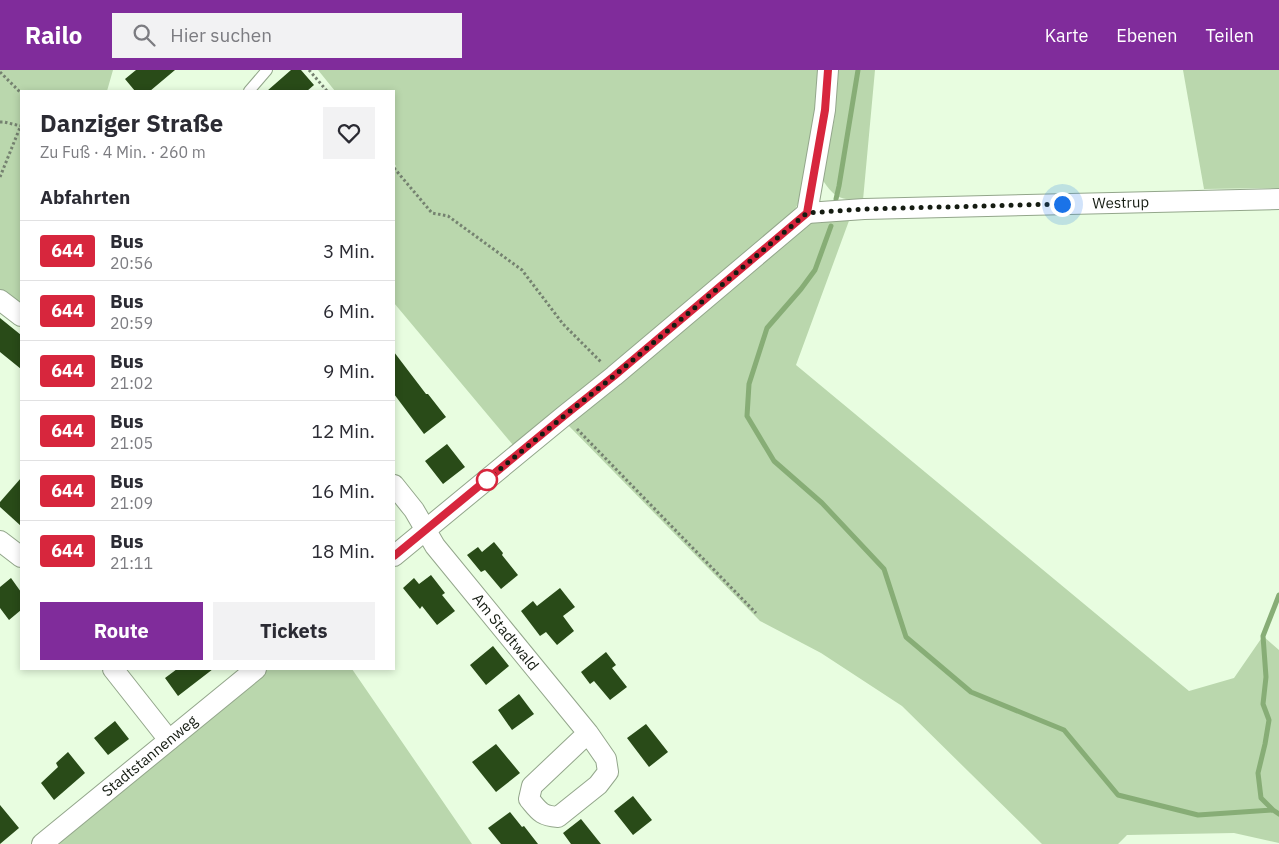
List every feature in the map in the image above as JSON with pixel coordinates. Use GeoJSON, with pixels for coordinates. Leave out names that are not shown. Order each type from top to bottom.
{"type":"FeatureCollection","features":[{"type":"Feature","properties":{"kind":"street"},"geometry":{"type":"LineString","coordinates":[[395,555],[614,376],[807,213],[825,110],[828,70]]}},
{"type":"Feature","properties":{"kind":"street","name":"Westrup"},"geometry":{"type":"LineString","coordinates":[[807,213],[864,209],[1279,199]]}},
{"type":"Feature","properties":{"kind":"street"},"geometry":{"type":"LineString","coordinates":[[0,300],[20,315]]}},
{"type":"Feature","properties":{"kind":"street","name":"Am Stadtwald"},"geometry":{"type":"LineString","coordinates":[[395,486],[414,510],[435,546],[588,733]]}},
{"type":"Feature","properties":{"kind":"street"},"geometry":{"type":"LineString","coordinates":[[0,541],[20,556]]}},
{"type":"Feature","properties":{"kind":"street"},"geometry":{"type":"LineString","coordinates":[[113,670],[169,740]]}},
{"type":"Feature","properties":{"kind":"street","name":"Stadtstannenweg"},"geometry":{"type":"LineString","coordinates":[[42,844],[255,670]]}},
{"type":"Feature","properties":{"kind":"lane"},"geometry":{"type":"LineString","coordinates":[[251,90],[267,70]]}},
{"type":"Feature","properties":{"kind":"path"},"geometry":{"type":"LineString","coordinates":[[309,70],[327,90]]}},
{"type":"Feature","properties":{"kind":"path"},"geometry":{"type":"LineString","coordinates":[[0,72],[20,92]]}},
{"type":"Feature","properties":{"kind":"path"},"geometry":{"type":"LineString","coordinates":[[0,122],[20,125]]}},
{"type":"Feature","properties":{"kind":"path"},"geometry":{"type":"LineString","coordinates":[[0,177],[20,127]]}},
{"type":"Feature","properties":{"kind":"path"},"geometry":{"type":"LineString","coordinates":[[395,169],[432,213],[448,216],[522,270],[563,324],[614,376]]}},
{"type":"Feature","properties":{"kind":"path"},"geometry":{"type":"LineString","coordinates":[[564,416],[756,613]]}},
{"type":"Feature","properties":{"kind":"green space"},"geometry":{"type":"Polygon","coordinates":[[[0,70],[113,70],[107,90],[20,90],[20,305],[0,289],[0,70]]]}},
{"type":"Feature","properties":{"kind":"green space"},"geometry":{"type":"Polygon","coordinates":[[[318,70],[818,70],[819,109],[803,194],[792,215],[518,451],[395,304],[395,90],[334,90],[318,70]]]}},
{"type":"Feature","properties":{"kind":"green space"},"geometry":{"type":"Polygon","coordinates":[[[834,70],[875,70],[863,200],[835,195],[822,179],[835,116],[834,70]]]}},
{"type":"Feature","properties":{"kind":"green space"},"geometry":{"type":"Polygon","coordinates":[[[1183,70],[1279,70],[1279,188],[1204,189],[1183,70]]]}},
{"type":"Feature","properties":{"kind":"green space"},"geometry":{"type":"Polygon","coordinates":[[[850,218],[796,365],[1189,691],[1234,678],[1263,636],[1279,650],[1279,843],[1234,833],[1127,835],[1118,844],[1042,844],[902,706],[821,653],[760,621],[567,424],[809,223],[850,218]]]}},
{"type":"Feature","properties":{"kind":"green space"},"geometry":{"type":"Polygon","coordinates":[[[267,670],[353,670],[472,844],[52,844],[267,670]]]}},
{"type":"Feature","properties":{"kind":"building"},"geometry":{"type":"Polygon","coordinates":[[[136,70],[175,70],[151,90],[134,90],[125,79],[136,70]]]}},
{"type":"Feature","properties":{"kind":"building"},"geometry":{"type":"Polygon","coordinates":[[[291,70],[301,70],[314,85],[308,90],[268,90],[291,70]]]}},
{"type":"Feature","properties":{"kind":"building"},"geometry":{"type":"Polygon","coordinates":[[[0,318],[20,334],[20,368],[0,352],[0,318]]]}},
{"type":"Feature","properties":{"kind":"building"},"geometry":{"type":"Polygon","coordinates":[[[395,353],[446,417],[424,434],[395,395],[395,353]]]}},
{"type":"Feature","properties":{"kind":"building"},"geometry":{"type":"Polygon","coordinates":[[[447,444],[465,467],[443,484],[425,461],[447,444]]]}},
{"type":"Feature","properties":{"kind":"building"},"geometry":{"type":"Polygon","coordinates":[[[20,479],[20,525],[0,507],[0,502],[20,479]]]}},
{"type":"Feature","properties":{"kind":"building"},"geometry":{"type":"Polygon","coordinates":[[[494,542],[518,575],[501,589],[485,570],[481,572],[467,555],[478,547],[482,552],[494,542]]]}},
{"type":"Feature","properties":{"kind":"building"},"geometry":{"type":"Polygon","coordinates":[[[431,575],[445,593],[442,595],[455,611],[437,625],[422,606],[420,609],[403,588],[414,578],[419,584],[431,575]]]}},
{"type":"Feature","properties":{"kind":"building"},"geometry":{"type":"Polygon","coordinates":[[[11,578],[20,591],[20,611],[9,620],[0,608],[0,587],[11,578]]]}},
{"type":"Feature","properties":{"kind":"building"},"geometry":{"type":"Polygon","coordinates":[[[560,588],[575,607],[563,616],[574,631],[557,645],[546,632],[540,636],[521,611],[533,601],[537,606],[560,588]]]}},
{"type":"Feature","properties":{"kind":"building"},"geometry":{"type":"Polygon","coordinates":[[[493,646],[509,666],[486,685],[470,665],[493,646]]]}},
{"type":"Feature","properties":{"kind":"building"},"geometry":{"type":"Polygon","coordinates":[[[606,652],[616,665],[612,668],[627,687],[610,700],[594,681],[590,684],[581,672],[606,652]]]}},
{"type":"Feature","properties":{"kind":"building"},"geometry":{"type":"Polygon","coordinates":[[[176,670],[212,670],[178,696],[165,678],[176,670]]]}},
{"type":"Feature","properties":{"kind":"building"},"geometry":{"type":"Polygon","coordinates":[[[519,694],[534,714],[512,730],[498,710],[519,694]]]}},
{"type":"Feature","properties":{"kind":"building"},"geometry":{"type":"Polygon","coordinates":[[[115,721],[129,739],[108,755],[94,738],[115,721]]]}},
{"type":"Feature","properties":{"kind":"building"},"geometry":{"type":"Polygon","coordinates":[[[646,724],[668,752],[649,767],[627,738],[646,724]]]}},
{"type":"Feature","properties":{"kind":"building"},"geometry":{"type":"Polygon","coordinates":[[[496,744],[520,773],[496,792],[472,762],[496,744]]]}},
{"type":"Feature","properties":{"kind":"building"},"geometry":{"type":"Polygon","coordinates":[[[68,752],[85,773],[54,800],[41,783],[58,767],[56,763],[68,752]]]}},
{"type":"Feature","properties":{"kind":"building"},"geometry":{"type":"Polygon","coordinates":[[[633,796],[652,820],[633,835],[614,811],[633,796]]]}},
{"type":"Feature","properties":{"kind":"building"},"geometry":{"type":"Polygon","coordinates":[[[0,805],[19,828],[0,844],[0,805]]]}},
{"type":"Feature","properties":{"kind":"building"},"geometry":{"type":"Polygon","coordinates":[[[510,812],[538,844],[501,844],[488,828],[510,812]]]}},
{"type":"Feature","properties":{"kind":"building"},"geometry":{"type":"Polygon","coordinates":[[[581,819],[601,844],[571,844],[563,833],[581,819]]]}},
{"type":"Feature","properties":{"kind":"waterway"},"geometry":{"type":"LineString","coordinates":[[836,199],[858,70]]}},
{"type":"Feature","properties":{"kind":"waterway"},"geometry":{"type":"LineString","coordinates":[[831,226],[815,270],[767,328],[749,384],[747,416],[774,461],[822,503],[884,569],[906,637],[971,692],[1064,730],[1118,795],[1198,815],[1273,810],[1279,814]]}},
{"type":"Feature","properties":{"kind":"waterway"},"geometry":{"type":"LineString","coordinates":[[1273,810],[1261,798],[1258,773],[1269,720],[1263,704],[1266,677],[1263,636],[1279,595]]}},
{"type":"Feature","properties":{"kind":"bus line","name":"644"},"geometry":{"type":"LineString","coordinates":[[395,555],[614,376],[807,213],[825,110],[828,70]]}},
{"type":"Feature","properties":{"kind":"route"},"geometry":{"type":"LineString","coordinates":[[487,480],[614,376],[807,213],[864,209],[1062,204]]}}]}
